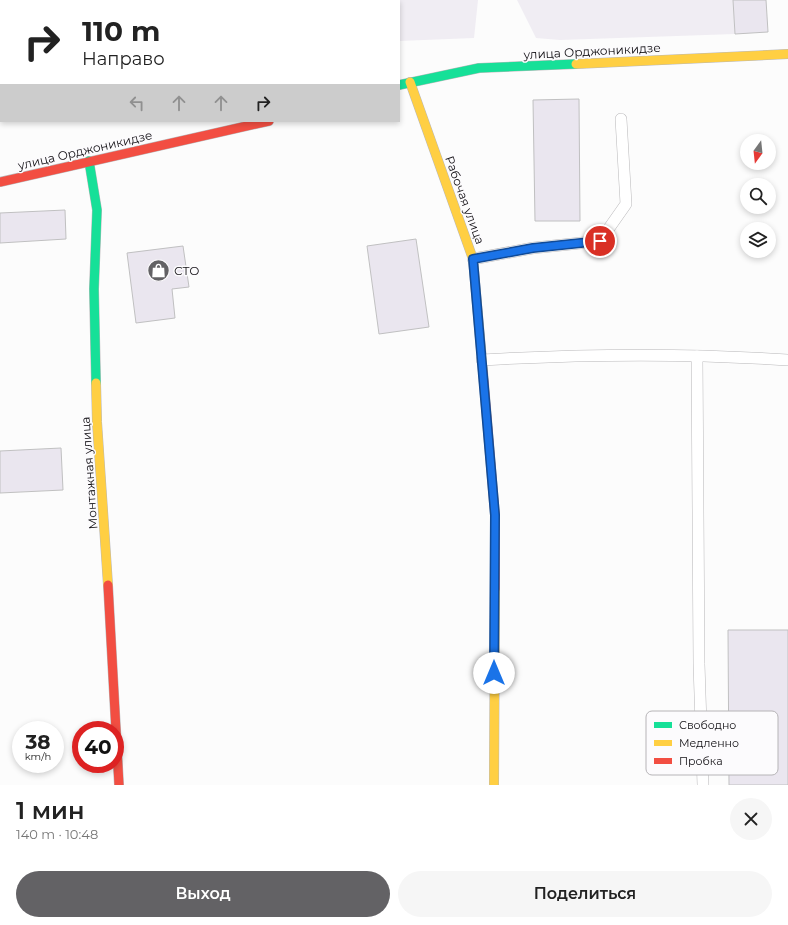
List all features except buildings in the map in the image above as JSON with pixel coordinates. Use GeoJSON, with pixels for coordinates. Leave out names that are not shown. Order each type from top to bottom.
{"type":"FeatureCollection","features":[{"type":"Feature","properties":{"kind":"street","name":"улица Орджоникидзе"},"geometry":{"type":"LineString","coordinates":[[400,85],[479,68],[788,54]]}},
{"type":"Feature","properties":{"kind":"street","name":"Рабочая улица"},"geometry":{"type":"LineString","coordinates":[[410,82],[473,259],[495,515],[494,785]]}},
{"type":"Feature","properties":{"kind":"street","name":"улица Орджоникидзе"},"geometry":{"type":"LineString","coordinates":[[0,182],[88,161],[245,128],[266,122]]}},
{"type":"Feature","properties":{"kind":"street","name":"Монтажная улица"},"geometry":{"type":"LineString","coordinates":[[88,161],[97,210],[94,289],[97,422],[110,616],[119,785]]}},
{"type":"Feature","properties":{"kind":"lane"},"geometry":{"type":"LineString","coordinates":[[473,259],[533,248],[600,241],[626,204],[621,119]]}},
{"type":"Feature","properties":{"kind":"lane"},"geometry":{"type":"LineString","coordinates":[[482,360],[655,354],[788,360]]}},
{"type":"Feature","properties":{"kind":"lane"},"geometry":{"type":"LineString","coordinates":[[697,356],[698,664],[700,711]]}},
{"type":"Feature","properties":{"kind":"lane"},"geometry":{"type":"LineString","coordinates":[[703,775],[703,785]]}},
{"type":"Feature","properties":{"kind":"shaded area"},"geometry":{"type":"Polygon","coordinates":[[[400,0],[478,0],[474,38],[400,41],[400,0]]]}},
{"type":"Feature","properties":{"kind":"shaded area"},"geometry":{"type":"Polygon","coordinates":[[[517,0],[733,0],[735,34],[560,40],[536,38],[517,0]]]}},
{"type":"Feature","properties":{"kind":"traffic: fast"},"geometry":{"type":"LineString","coordinates":[[400,85],[479,68],[576,64]]}},
{"type":"Feature","properties":{"kind":"traffic: fast"},"geometry":{"type":"LineString","coordinates":[[89,161],[97,210],[94,289],[96,383]]}},
{"type":"Feature","properties":{"kind":"traffic: slow"},"geometry":{"type":"LineString","coordinates":[[576,64],[788,54]]}},
{"type":"Feature","properties":{"kind":"traffic: slow"},"geometry":{"type":"LineString","coordinates":[[410,82],[473,259],[483,372]]}},
{"type":"Feature","properties":{"kind":"traffic: slow"},"geometry":{"type":"LineString","coordinates":[[96,383],[97,422],[108,585]]}},
{"type":"Feature","properties":{"kind":"traffic: slow"},"geometry":{"type":"LineString","coordinates":[[494,785],[495,589]]}},
{"type":"Feature","properties":{"kind":"traffic: jam"},"geometry":{"type":"LineString","coordinates":[[0,182],[265,122]]}},
{"type":"Feature","properties":{"kind":"traffic: jam"},"geometry":{"type":"LineString","coordinates":[[483,372],[495,515],[495,589]]}},
{"type":"Feature","properties":{"kind":"traffic: jam"},"geometry":{"type":"LineString","coordinates":[[108,585],[119,785]]}},
{"type":"Feature","properties":{"kind":"place","name":"СТО"},"geometry":{"type":"Point","coordinates":[158,270]}},
{"type":"Feature","properties":{"kind":"route"},"geometry":{"type":"LineString","coordinates":[[494,673],[495,515],[473,259],[533,248],[600,241]]}}]}
